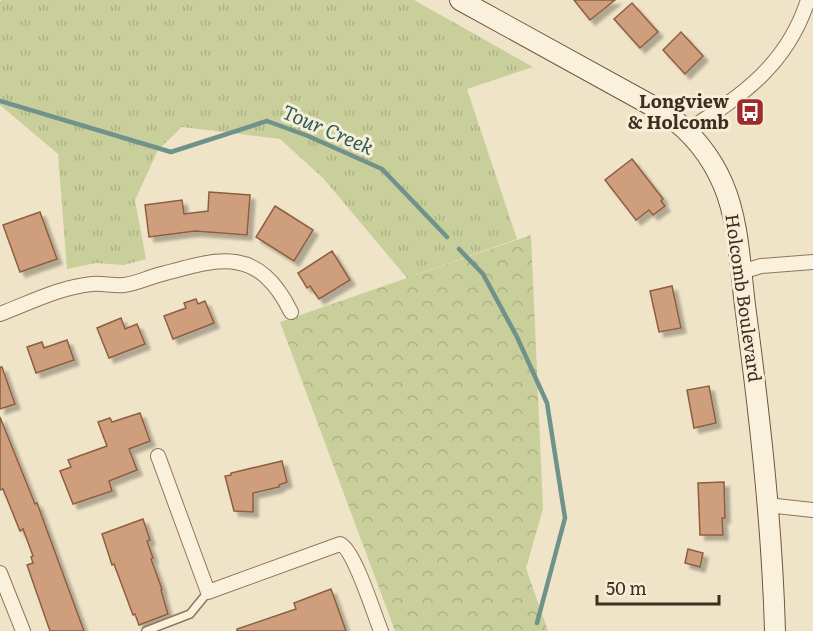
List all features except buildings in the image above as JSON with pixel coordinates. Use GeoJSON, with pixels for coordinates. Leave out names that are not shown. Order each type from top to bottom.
{"type":"FeatureCollection","features":[{"type":"Feature","properties":{"kind":"street","name":"Holcomb Boulevard"},"geometry":{"type":"LineString","coordinates":[[460,0],[650,104],[688,130],[708,156],[726,192],[737,236],[758,403],[775,631]]}},
{"type":"Feature","properties":{"kind":"street"},"geometry":{"type":"LineString","coordinates":[[688,130],[746,90],[780,57],[792,40],[808,0]]}},
{"type":"Feature","properties":{"kind":"street"},"geometry":{"type":"LineString","coordinates":[[0,314],[63,290],[91,284],[124,285],[216,260],[240,262],[258,269],[272,281],[291,312]]}},
{"type":"Feature","properties":{"kind":"street"},"geometry":{"type":"LineString","coordinates":[[741,272],[761,266],[813,262]]}},
{"type":"Feature","properties":{"kind":"street"},"geometry":{"type":"LineString","coordinates":[[158,456],[208,592],[335,545],[345,546],[355,564],[381,631]]}},
{"type":"Feature","properties":{"kind":"street"},"geometry":{"type":"LineString","coordinates":[[767,505],[813,510]]}},
{"type":"Feature","properties":{"kind":"street"},"geometry":{"type":"LineString","coordinates":[[0,573],[23,631]]}},
{"type":"Feature","properties":{"kind":"lane"},"geometry":{"type":"LineString","coordinates":[[146,631],[190,614],[208,592]]}},
{"type":"Feature","properties":{"kind":"green space"},"geometry":{"type":"Polygon","coordinates":[[[414,0],[533,67],[467,89],[517,239],[407,278],[323,178],[280,139],[182,127],[158,150],[135,200],[146,259],[124,265],[96,263],[67,269],[58,154],[0,105],[0,1],[414,0]]]}},
{"type":"Feature","properties":{"kind":"green space"},"geometry":{"type":"Polygon","coordinates":[[[531,235],[543,509],[526,568],[548,631],[395,631],[280,322],[531,235]]]}},
{"type":"Feature","properties":{"kind":"waterway","name":"Tour Creek"},"geometry":{"type":"LineString","coordinates":[[0,101],[171,152],[267,121],[308,136],[382,169],[447,237]]}},
{"type":"Feature","properties":{"kind":"waterway","name":"Tour Creek"},"geometry":{"type":"LineString","coordinates":[[459,249],[483,274],[517,337],[547,403],[565,518],[537,623]]}},
{"type":"Feature","properties":{"kind":"place","name":"Longview & Holcomb"},"geometry":{"type":"Point","coordinates":[750,112]}}]}
